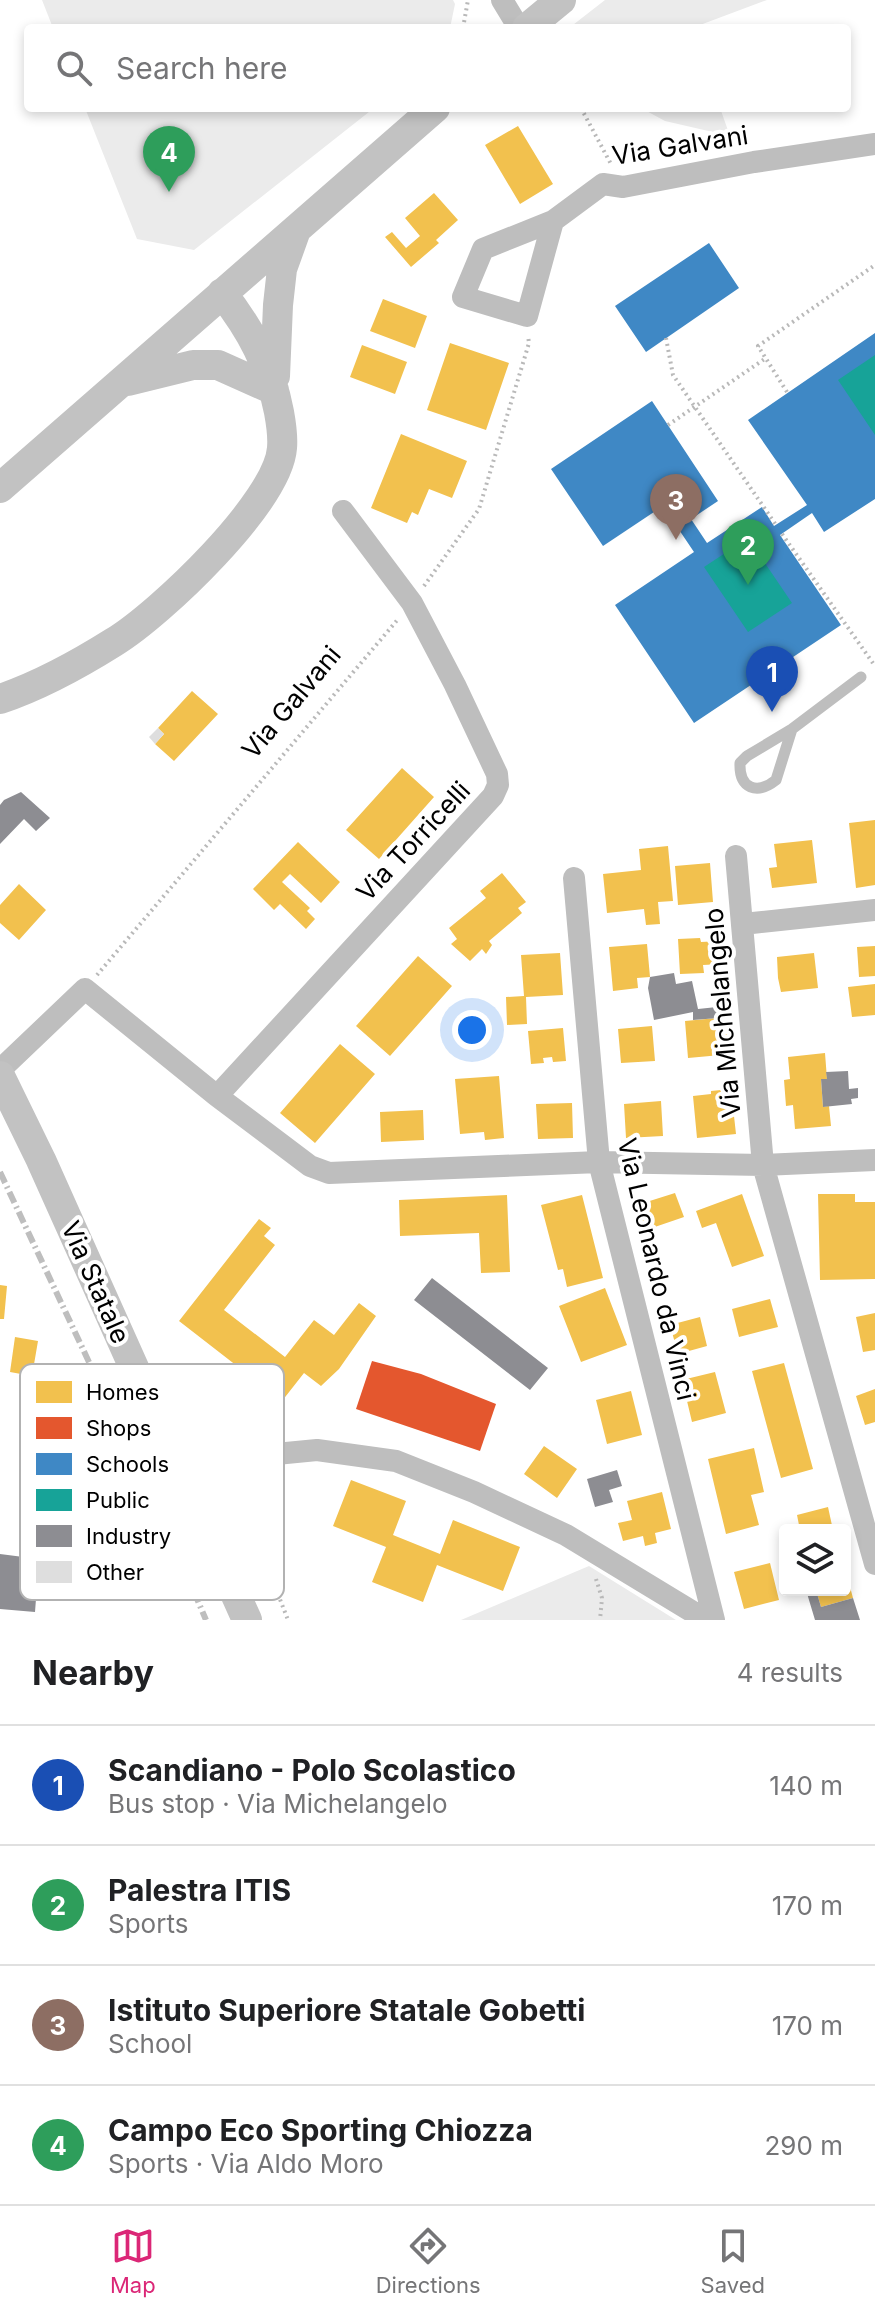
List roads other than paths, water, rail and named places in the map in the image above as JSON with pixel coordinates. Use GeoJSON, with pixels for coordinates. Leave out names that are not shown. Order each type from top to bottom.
{"type":"FeatureCollection","features":[{"type":"Feature","properties":{"kind":"main road"},"geometry":{"type":"LineString","coordinates":[[532,24],[561,0]]}},
{"type":"Feature","properties":{"kind":"main road"},"geometry":{"type":"LineString","coordinates":[[0,488],[430,112]]}},
{"type":"Feature","properties":{"kind":"main road"},"geometry":{"type":"LineString","coordinates":[[4,699],[116,641],[156,610],[237,530],[267,489],[283,449],[274,390],[278,305],[282,269],[297,227]]}},
{"type":"Feature","properties":{"kind":"main road"},"geometry":{"type":"LineString","coordinates":[[222,293],[227,320],[246,362],[274,390]]}},
{"type":"Feature","properties":{"kind":"main road"},"geometry":{"type":"LineString","coordinates":[[119,383],[193,365],[218,365],[274,390]]}},
{"type":"Feature","properties":{"kind":"main road","name":"Via Statale"},"geometry":{"type":"LineString","coordinates":[[0,1073],[133,1364]]}},
{"type":"Feature","properties":{"kind":"main road","name":"Via Statale"},"geometry":{"type":"LineString","coordinates":[[238,1600],[247,1620]]}},
{"type":"Feature","properties":{"kind":"street"},"geometry":{"type":"LineString","coordinates":[[502,0],[517,24]]}},
{"type":"Feature","properties":{"kind":"street","name":"Via Galvani"},"geometry":{"type":"LineString","coordinates":[[553,221],[527,316],[463,297],[483,249],[553,221],[603,184],[623,187],[754,162],[875,144]]}},
{"type":"Feature","properties":{"kind":"street","name":"Via Torricelli"},"geometry":{"type":"LineString","coordinates":[[217,1096],[493,796],[498,785],[497,774],[416,598],[343,511]]}},
{"type":"Feature","properties":{"kind":"street","name":"Via Michelangelo"},"geometry":{"type":"LineString","coordinates":[[736,856],[763,1165],[875,1564]]}},
{"type":"Feature","properties":{"kind":"street","name":"Via Leonardo da Vinci"},"geometry":{"type":"LineString","coordinates":[[574,878],[599,1162],[714,1620]]}},
{"type":"Feature","properties":{"kind":"street"},"geometry":{"type":"LineString","coordinates":[[743,924],[875,910]]}},
{"type":"Feature","properties":{"kind":"street"},"geometry":{"type":"LineString","coordinates":[[0,1073],[85,989],[217,1096],[310,1166],[329,1173],[599,1162],[763,1165],[875,1160]]}},
{"type":"Feature","properties":{"kind":"street"},"geometry":{"type":"LineString","coordinates":[[284,1453],[317,1450],[396,1461],[474,1492],[566,1535],[706,1620]]}},
{"type":"Feature","properties":{"kind":"lane"},"geometry":{"type":"LineString","coordinates":[[792,729],[776,780],[760,790],[746,784],[739,774],[740,763],[747,756],[792,729],[861,677]]}},
{"type":"Feature","properties":{"kind":"railway"},"geometry":{"type":"LineString","coordinates":[[0,1172],[90,1364]]}},
{"type":"Feature","properties":{"kind":"railway"},"geometry":{"type":"LineString","coordinates":[[197,1600],[206,1620]]}},
{"type":"Feature","properties":{"kind":"place","name":"Campo Eco Sporting Chiozza"},"geometry":{"type":"Point","coordinates":[169,192]}},
{"type":"Feature","properties":{"kind":"place","name":"Istituto Superiore Statale Gobetti"},"geometry":{"type":"Point","coordinates":[676,540]}},
{"type":"Feature","properties":{"kind":"place","name":"Palestra ITIS"},"geometry":{"type":"Point","coordinates":[748,585]}},
{"type":"Feature","properties":{"kind":"place","name":"Scandiano - Polo Scolastico"},"geometry":{"type":"Point","coordinates":[772,712]}}]}
